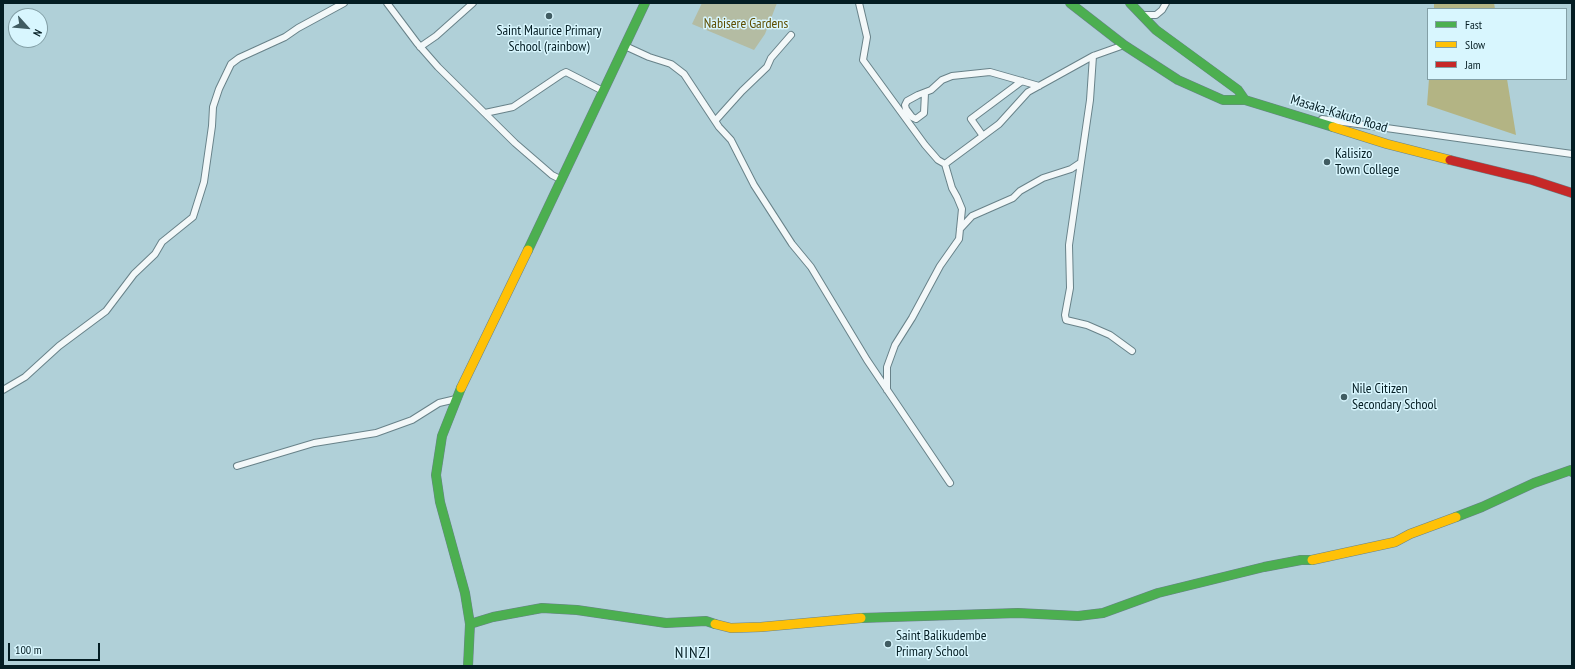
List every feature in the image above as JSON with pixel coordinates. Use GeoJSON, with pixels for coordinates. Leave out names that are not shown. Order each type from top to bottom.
{"type":"FeatureCollection","features":[{"type":"Feature","properties":{"kind":"main road"},"geometry":{"type":"LineString","coordinates":[[468,666],[470,624],[465,593],[440,502],[436,475],[442,436],[456,399],[562,180],[645,3]]}},
{"type":"Feature","properties":{"kind":"main road"},"geometry":{"type":"LineString","coordinates":[[1070,3],[1096,25],[1124,45],[1178,80],[1223,100],[1245,100]]}},
{"type":"Feature","properties":{"kind":"main road"},"geometry":{"type":"LineString","coordinates":[[1130,3],[1156,30],[1238,90],[1245,100]]}},
{"type":"Feature","properties":{"kind":"main road","name":"Masaka-Kakuto Road"},"geometry":{"type":"LineString","coordinates":[[1245,100],[1387,144],[1532,180],[1572,193]]}},
{"type":"Feature","properties":{"kind":"main road"},"geometry":{"type":"LineString","coordinates":[[470,624],[492,617],[542,608],[577,610],[666,623],[706,622],[731,628],[761,628],[841,619],[938,615],[1018,613],[1078,616],[1103,613],[1182,587],[1264,567],[1301,560],[1317,560],[1395,542],[1410,534],[1482,507],[1534,483],[1572,470]]}},
{"type":"Feature","properties":{"kind":"street"},"geometry":{"type":"LineString","coordinates":[[3,390],[25,376],[59,346],[106,310],[134,274],[155,254],[162,242],[193,217],[204,182],[212,126],[213,107],[219,89],[231,64],[239,58],[285,37],[298,28],[344,3]]}},
{"type":"Feature","properties":{"kind":"street"},"geometry":{"type":"LineString","coordinates":[[387,3],[420,48],[514,143],[552,175],[562,180]]}},
{"type":"Feature","properties":{"kind":"street"},"geometry":{"type":"LineString","coordinates":[[420,48],[436,36],[473,3]]}},
{"type":"Feature","properties":{"kind":"street"},"geometry":{"type":"LineString","coordinates":[[859,3],[867,37],[863,60],[926,145],[938,160],[945,164],[952,188],[958,197],[962,209],[959,239],[940,266],[912,318],[895,345],[887,367],[887,390]]}},
{"type":"Feature","properties":{"kind":"street"},"geometry":{"type":"LineString","coordinates":[[1141,15],[1156,15],[1162,10],[1166,3]]}},
{"type":"Feature","properties":{"kind":"street"},"geometry":{"type":"LineString","coordinates":[[715,121],[742,91],[767,67],[771,58],[791,35]]}},
{"type":"Feature","properties":{"kind":"street"},"geometry":{"type":"LineString","coordinates":[[945,164],[999,124],[1025,95],[1094,56],[1124,45]]}},
{"type":"Feature","properties":{"kind":"street"},"geometry":{"type":"LineString","coordinates":[[625,46],[678,68],[684,74],[715,121],[731,140],[754,185],[792,244],[811,267],[867,360],[950,483]]}},
{"type":"Feature","properties":{"kind":"street"},"geometry":{"type":"LineString","coordinates":[[1094,56],[1090,100],[1080,163],[1070,245],[1070,288],[1065,318],[1066,320],[1098,329],[1110,335],[1132,352]]}},
{"type":"Feature","properties":{"kind":"street"},"geometry":{"type":"LineString","coordinates":[[485,113],[513,107],[566,72],[603,91]]}},
{"type":"Feature","properties":{"kind":"street"},"geometry":{"type":"LineString","coordinates":[[925,93],[931,90],[942,80],[952,76],[990,72],[1039,86]]}},
{"type":"Feature","properties":{"kind":"street"},"geometry":{"type":"LineString","coordinates":[[983,136],[971,119],[1022,81]]}},
{"type":"Feature","properties":{"kind":"street"},"geometry":{"type":"LineString","coordinates":[[1298,116],[1572,154]]}},
{"type":"Feature","properties":{"kind":"street"},"geometry":{"type":"LineString","coordinates":[[960,229],[972,216],[1013,198],[1020,191],[1043,178],[1071,169],[1080,163]]}},
{"type":"Feature","properties":{"kind":"street"},"geometry":{"type":"LineString","coordinates":[[237,466],[314,443],[376,433],[412,420],[439,403],[456,399]]}},
{"type":"Feature","properties":{"kind":"green space","name":"Nabisere Gardens"},"geometry":{"type":"Polygon","coordinates":[[[702,3],[777,3],[765,34],[754,50],[692,24],[702,3]]]}},
{"type":"Feature","properties":{"kind":"green space"},"geometry":{"type":"Polygon","coordinates":[[[1434,3],[1494,3],[1495,8],[1434,8],[1434,3]]]}},
{"type":"Feature","properties":{"kind":"green space"},"geometry":{"type":"Polygon","coordinates":[[[1429,80],[1507,80],[1516,135],[1427,105],[1429,80]]]}},
{"type":"Feature","properties":{"kind":"traffic: fast"},"geometry":{"type":"LineString","coordinates":[[528,250],[645,3]]}},
{"type":"Feature","properties":{"kind":"traffic: fast"},"geometry":{"type":"LineString","coordinates":[[1070,3],[1124,45],[1178,80],[1223,100],[1245,100]]}},
{"type":"Feature","properties":{"kind":"traffic: fast"},"geometry":{"type":"LineString","coordinates":[[1130,3],[1156,30],[1238,90],[1245,100],[1333,127]]}},
{"type":"Feature","properties":{"kind":"traffic: fast"},"geometry":{"type":"LineString","coordinates":[[461,388],[442,436],[436,475],[440,502],[465,593],[470,624],[468,666]]}},
{"type":"Feature","properties":{"kind":"traffic: fast"},"geometry":{"type":"LineString","coordinates":[[1456,517],[1482,507],[1534,483],[1571,470],[1572,472]]}},
{"type":"Feature","properties":{"kind":"traffic: fast"},"geometry":{"type":"LineString","coordinates":[[861,618],[1018,613],[1078,616],[1103,613],[1158,593],[1264,567],[1301,560],[1312,560]]}},
{"type":"Feature","properties":{"kind":"traffic: fast"},"geometry":{"type":"LineString","coordinates":[[470,624],[493,617],[542,608],[577,610],[666,623],[706,621],[715,624]]}},
{"type":"Feature","properties":{"kind":"traffic: slow"},"geometry":{"type":"LineString","coordinates":[[1333,127],[1387,144],[1450,160]]}},
{"type":"Feature","properties":{"kind":"traffic: slow"},"geometry":{"type":"LineString","coordinates":[[461,388],[528,250]]}},
{"type":"Feature","properties":{"kind":"traffic: slow"},"geometry":{"type":"LineString","coordinates":[[1312,560],[1395,542],[1410,534],[1456,517]]}},
{"type":"Feature","properties":{"kind":"traffic: slow"},"geometry":{"type":"LineString","coordinates":[[715,624],[731,628],[761,627],[861,618]]}},
{"type":"Feature","properties":{"kind":"traffic: jam"},"geometry":{"type":"LineString","coordinates":[[1450,160],[1532,180],[1572,193]]}},
{"type":"Feature","properties":{"kind":"place","name":"Saint Maurice Primary School (rainbow)"},"geometry":{"type":"Point","coordinates":[549,16]}},
{"type":"Feature","properties":{"kind":"place","name":"Kalisizo Town College"},"geometry":{"type":"Point","coordinates":[1327,162]}},
{"type":"Feature","properties":{"kind":"place","name":"Nile Citizen Secondary School"},"geometry":{"type":"Point","coordinates":[1344,397]}},
{"type":"Feature","properties":{"kind":"place","name":"Saint Balikudembe Primary School"},"geometry":{"type":"Point","coordinates":[888,644]}},
{"type":"Feature","properties":{"kind":"district","name":"NINZI"},"geometry":{"type":"Point","coordinates":[693,653]}}]}
